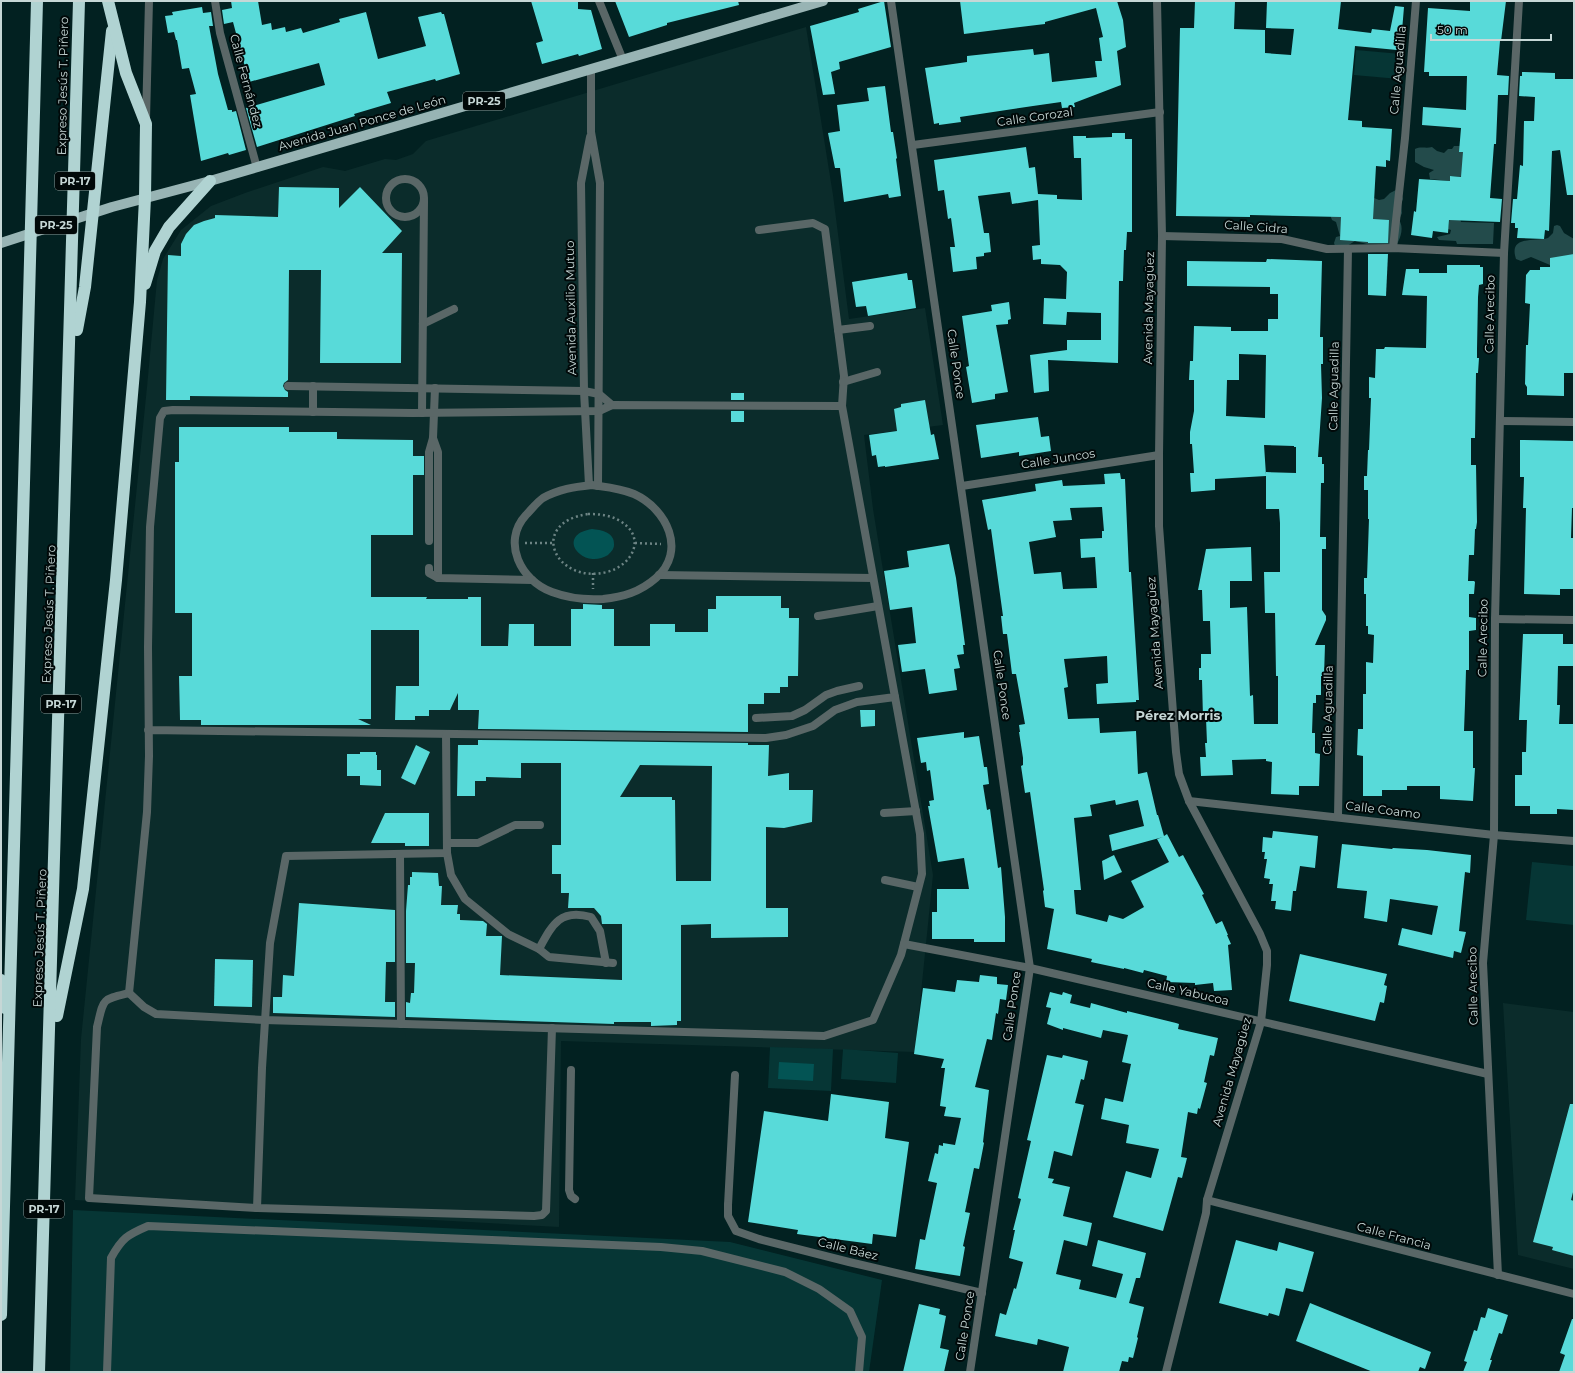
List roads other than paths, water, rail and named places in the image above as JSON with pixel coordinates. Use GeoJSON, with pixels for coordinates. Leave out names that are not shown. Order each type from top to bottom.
{"type":"FeatureCollection","features":[{"type":"Feature","properties":{"kind":"highway"},"geometry":{"type":"LineString","coordinates":[[1,1315],[10,1044],[27,328],[37,1]]}},
{"type":"Feature","properties":{"kind":"highway","name":"Expreso Jesús T. Piñero"},"geometry":{"type":"LineString","coordinates":[[39,1372],[70,361],[79,1]]}},
{"type":"Feature","properties":{"kind":"highway"},"geometry":{"type":"LineString","coordinates":[[50,1046],[83,889],[116,580],[140,302],[145,198],[146,124],[126,73],[108,1]]}},
{"type":"Feature","properties":{"kind":"highway"},"geometry":{"type":"LineString","coordinates":[[70,361],[85,287],[108,74],[114,1]]}},
{"type":"Feature","properties":{"kind":"highway"},"geometry":{"type":"LineString","coordinates":[[140,302],[155,251],[169,227],[210,181]]}},
{"type":"Feature","properties":{"kind":"highway"},"geometry":{"type":"LineString","coordinates":[[1,980],[10,1044]]}},
{"type":"Feature","properties":{"kind":"main road","name":"Avenida Juan Ponce de León"},"geometry":{"type":"LineString","coordinates":[[1,242],[112,207],[257,168],[823,1]]}},
{"type":"Feature","properties":{"kind":"street"},"geometry":{"type":"LineString","coordinates":[[146,124],[149,1]]}},
{"type":"Feature","properties":{"kind":"street","name":"Calle Fernández"},"geometry":{"type":"LineString","coordinates":[[215,1],[220,33],[257,168]]}},
{"type":"Feature","properties":{"kind":"street"},"geometry":{"type":"LineString","coordinates":[[599,1],[623,60]]}},
{"type":"Feature","properties":{"kind":"street","name":"Calle Ponce"},"geometry":{"type":"LineString","coordinates":[[891,1],[913,145],[1030,968],[970,1372]]}},
{"type":"Feature","properties":{"kind":"street","name":"Avenida Mayagüez"},"geometry":{"type":"LineString","coordinates":[[1157,1],[1162,236],[1158,455],[1159,526],[1176,752],[1179,774],[1189,801],[1260,934],[1267,951],[1267,965],[1260,1022],[1207,1200],[1206,1214],[1166,1372]]}},
{"type":"Feature","properties":{"kind":"street","name":"Calle Aguadilla"},"geometry":{"type":"LineString","coordinates":[[1393,248],[1416,1]]}},
{"type":"Feature","properties":{"kind":"street","name":"Calle Arecibo"},"geometry":{"type":"LineString","coordinates":[[1498,1275],[1483,963],[1494,835],[1495,620],[1504,253],[1519,1]]}},
{"type":"Feature","properties":{"kind":"street","name":"Avenida Auxilio Mutuo"},"geometry":{"type":"LineString","coordinates":[[591,69],[591,132],[600,183],[598,486]]}},
{"type":"Feature","properties":{"kind":"street","name":"Calle Corozal"},"geometry":{"type":"LineString","coordinates":[[913,145],[1160,112]]}},
{"type":"Feature","properties":{"kind":"street","name":"Avenida Auxilio Mutuo"},"geometry":{"type":"LineString","coordinates":[[588,485],[584,391],[581,183],[591,132]]}},
{"type":"Feature","properties":{"kind":"street"},"geometry":{"type":"LineString","coordinates":[[422,413],[424,201],[422,190],[418,184],[408,179],[396,182],[388,191],[387,197],[390,210],[394,214],[406,217],[413,216],[418,212],[424,201]]}},
{"type":"Feature","properties":{"kind":"street"},"geometry":{"type":"LineString","coordinates":[[129,993],[144,1007],[156,1014],[264,1020],[824,1036],[873,1020],[901,955],[922,874],[920,834],[842,406],[844,376],[825,229],[813,223],[759,230]]}},
{"type":"Feature","properties":{"kind":"street","name":"Calle Cidra"},"geometry":{"type":"LineString","coordinates":[[1162,236],[1282,239],[1318,248],[1348,249]]}},
{"type":"Feature","properties":{"kind":"street"},"geometry":{"type":"LineString","coordinates":[[1348,249],[1393,248],[1504,253]]}},
{"type":"Feature","properties":{"kind":"street","name":"Calle Aguadilla"},"geometry":{"type":"LineString","coordinates":[[1338,817],[1348,249]]}},
{"type":"Feature","properties":{"kind":"street"},"geometry":{"type":"LineString","coordinates":[[423,324],[454,309]]}},
{"type":"Feature","properties":{"kind":"street"},"geometry":{"type":"LineString","coordinates":[[838,330],[870,326]]}},
{"type":"Feature","properties":{"kind":"street"},"geometry":{"type":"LineString","coordinates":[[843,382],[877,372]]}},
{"type":"Feature","properties":{"kind":"street"},"geometry":{"type":"LineString","coordinates":[[288,386],[584,391],[599,394],[612,405]]}},
{"type":"Feature","properties":{"kind":"street"},"geometry":{"type":"LineString","coordinates":[[313,386],[313,412]]}},
{"type":"Feature","properties":{"kind":"street"},"geometry":{"type":"LineString","coordinates":[[429,541],[429,452],[434,438],[435,388]]}},
{"type":"Feature","properties":{"kind":"street"},"geometry":{"type":"LineString","coordinates":[[129,993],[147,812],[149,756],[150,527],[160,418],[164,411],[435,413],[599,411],[612,405],[842,406]]}},
{"type":"Feature","properties":{"kind":"street"},"geometry":{"type":"LineString","coordinates":[[1500,420],[1574,422]]}},
{"type":"Feature","properties":{"kind":"street"},"geometry":{"type":"LineString","coordinates":[[434,438],[438,452],[438,578]]}},
{"type":"Feature","properties":{"kind":"street","name":"Calle Juncos"},"geometry":{"type":"LineString","coordinates":[[962,486],[1158,455]]}},
{"type":"Feature","properties":{"kind":"street"},"geometry":{"type":"LineString","coordinates":[[588,485],[598,486],[613,487],[633,493],[651,504],[665,521],[672,544],[666,568],[648,585],[634,593],[615,597],[593,599],[570,597],[551,592],[532,580],[520,566],[514,544],[520,522],[542,499],[568,488],[588,485]]}},
{"type":"Feature","properties":{"kind":"street"},"geometry":{"type":"LineString","coordinates":[[429,568],[429,573],[438,578],[532,580]]}},
{"type":"Feature","properties":{"kind":"street"},"geometry":{"type":"LineString","coordinates":[[659,575],[873,578]]}},
{"type":"Feature","properties":{"kind":"street"},"geometry":{"type":"LineString","coordinates":[[818,616],[878,606]]}},
{"type":"Feature","properties":{"kind":"street"},"geometry":{"type":"LineString","coordinates":[[1495,620],[1574,620]]}},
{"type":"Feature","properties":{"kind":"street"},"geometry":{"type":"LineString","coordinates":[[756,718],[792,716],[805,710],[826,695],[859,686]]}},
{"type":"Feature","properties":{"kind":"street"},"geometry":{"type":"LineString","coordinates":[[148,730],[766,738],[786,735],[813,726],[835,710],[857,702],[895,697]]}},
{"type":"Feature","properties":{"kind":"street"},"geometry":{"type":"LineString","coordinates":[[446,734],[447,852],[451,875],[465,899],[508,934],[539,949],[550,957],[610,963],[600,931],[591,917],[580,913],[569,914],[551,926],[539,949]]}},
{"type":"Feature","properties":{"kind":"street","name":"Calle Coamo"},"geometry":{"type":"LineString","coordinates":[[1189,801],[1494,835],[1574,841]]}},
{"type":"Feature","properties":{"kind":"street"},"geometry":{"type":"LineString","coordinates":[[884,813],[916,811]]}},
{"type":"Feature","properties":{"kind":"street"},"geometry":{"type":"LineString","coordinates":[[447,843],[478,843],[515,825],[540,825]]}},
{"type":"Feature","properties":{"kind":"street"},"geometry":{"type":"LineString","coordinates":[[257,1208],[264,1020],[270,943],[286,856],[447,852]]}},
{"type":"Feature","properties":{"kind":"street"},"geometry":{"type":"LineString","coordinates":[[400,854],[401,1024]]}},
{"type":"Feature","properties":{"kind":"street"},"geometry":{"type":"LineString","coordinates":[[885,880],[918,887]]}},
{"type":"Feature","properties":{"kind":"street","name":"Calle Yabucoa"},"geometry":{"type":"LineString","coordinates":[[904,944],[1030,968],[1488,1074]]}},
{"type":"Feature","properties":{"kind":"street"},"geometry":{"type":"LineString","coordinates":[[129,993],[109,998],[103,1003],[97,1027],[89,1198],[257,1208],[542,1215],[546,1211],[552,1028]]}},
{"type":"Feature","properties":{"kind":"street"},"geometry":{"type":"LineString","coordinates":[[571,1070],[569,1190],[571,1196],[576,1199]]}},
{"type":"Feature","properties":{"kind":"street","name":"Calle Báez"},"geometry":{"type":"LineString","coordinates":[[735,1075],[728,1216],[736,1230],[759,1239],[982,1293]]}},
{"type":"Feature","properties":{"kind":"street","name":"Calle Francia"},"geometry":{"type":"LineString","coordinates":[[1207,1200],[1574,1294]]}},
{"type":"Feature","properties":{"kind":"street"},"geometry":{"type":"LineString","coordinates":[[107,1372],[111,1258],[118,1246],[128,1234],[148,1226],[646,1247],[702,1251],[785,1272],[818,1289],[850,1311],[862,1337],[859,1372]]}},
{"type":"Feature","properties":{"kind":"district","name":"Pérez Morris"},"geometry":{"type":"Point","coordinates":[1178,715]}}]}
